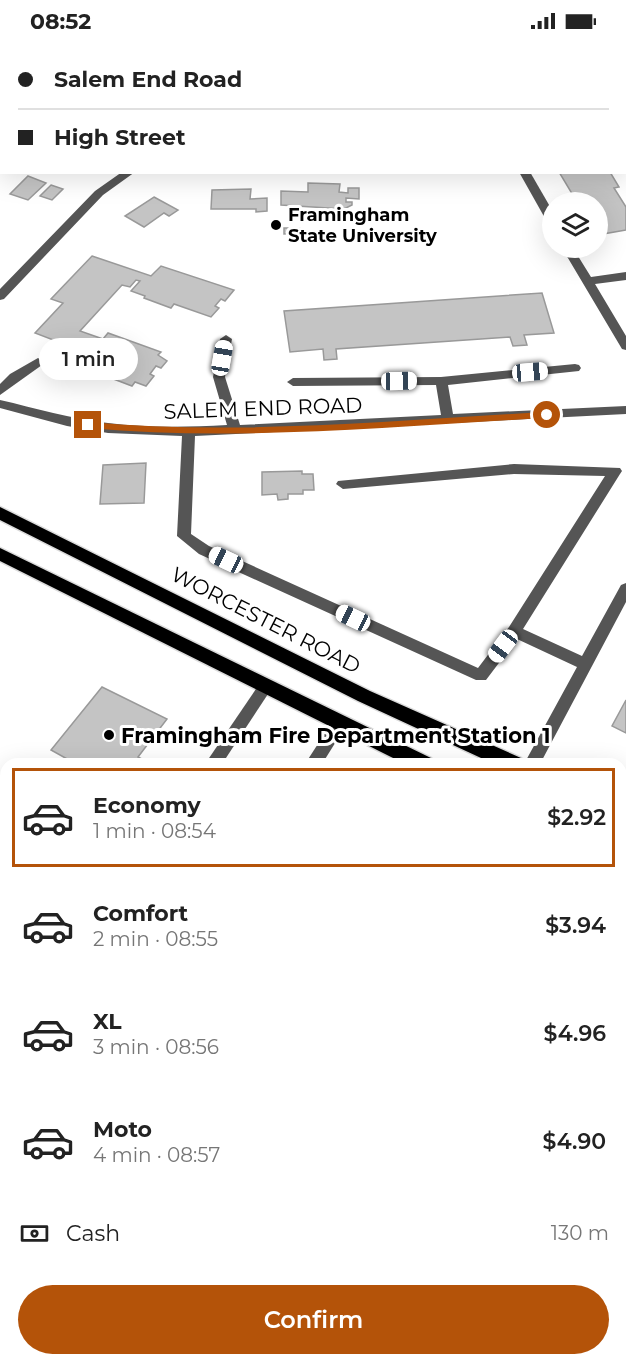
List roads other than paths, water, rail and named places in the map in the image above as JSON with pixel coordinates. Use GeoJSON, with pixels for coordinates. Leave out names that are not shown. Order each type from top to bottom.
{"type":"FeatureCollection","features":[{"type":"Feature","properties":{"kind":"highway"},"geometry":{"type":"LineString","coordinates":[[0,506],[48,537]]}},
{"type":"Feature","properties":{"kind":"highway","name":"WORCESTER ROAD"},"geometry":{"type":"LineString","coordinates":[[0,513],[364,696],[501,758]]}},
{"type":"Feature","properties":{"kind":"highway"},"geometry":{"type":"LineString","coordinates":[[0,554],[411,758]]}},
{"type":"Feature","properties":{"kind":"highway"},"geometry":{"type":"LineString","coordinates":[[0,566],[114,611]]}},
{"type":"Feature","properties":{"kind":"street"},"geometry":{"type":"LineString","coordinates":[[0,296],[99,193],[127,174]]}},
{"type":"Feature","properties":{"kind":"street"},"geometry":{"type":"LineString","coordinates":[[525,174],[542,203]]}},
{"type":"Feature","properties":{"kind":"street"},"geometry":{"type":"LineString","coordinates":[[574,258],[626,346]]}},
{"type":"Feature","properties":{"kind":"street"},"geometry":{"type":"LineString","coordinates":[[588,281],[626,276]]}},
{"type":"Feature","properties":{"kind":"street"},"geometry":{"type":"LineString","coordinates":[[226,339],[219,377],[235,431]]}},
{"type":"Feature","properties":{"kind":"street"},"geometry":{"type":"LineString","coordinates":[[0,391],[14,377],[38,362]]}},
{"type":"Feature","properties":{"kind":"street"},"geometry":{"type":"LineString","coordinates":[[293,382],[441,381],[575,368]]}},
{"type":"Feature","properties":{"kind":"street"},"geometry":{"type":"LineString","coordinates":[[441,381],[448,420]]}},
{"type":"Feature","properties":{"kind":"street","name":"SALEM END ROAD"},"geometry":{"type":"LineString","coordinates":[[0,404],[67,421],[108,428],[189,432],[626,410]]}},
{"type":"Feature","properties":{"kind":"street"},"geometry":{"type":"LineString","coordinates":[[189,432],[184,536],[204,550],[481,676],[514,631],[615,471],[514,469],[343,484]]}},
{"type":"Feature","properties":{"kind":"street"},"geometry":{"type":"LineString","coordinates":[[535,758],[626,589]]}},
{"type":"Feature","properties":{"kind":"street"},"geometry":{"type":"LineString","coordinates":[[514,631],[585,664]]}},
{"type":"Feature","properties":{"kind":"street"},"geometry":{"type":"LineString","coordinates":[[217,758],[265,687]]}},
{"type":"Feature","properties":{"kind":"street"},"geometry":{"type":"LineString","coordinates":[[317,758],[339,724]]}},
{"type":"Feature","properties":{"kind":"place","name":"Framingham State University"},"geometry":{"type":"Point","coordinates":[276,225]}},
{"type":"Feature","properties":{"kind":"place","name":"Framingham Fire Department Station 1"},"geometry":{"type":"Point","coordinates":[109,735]}}]}
